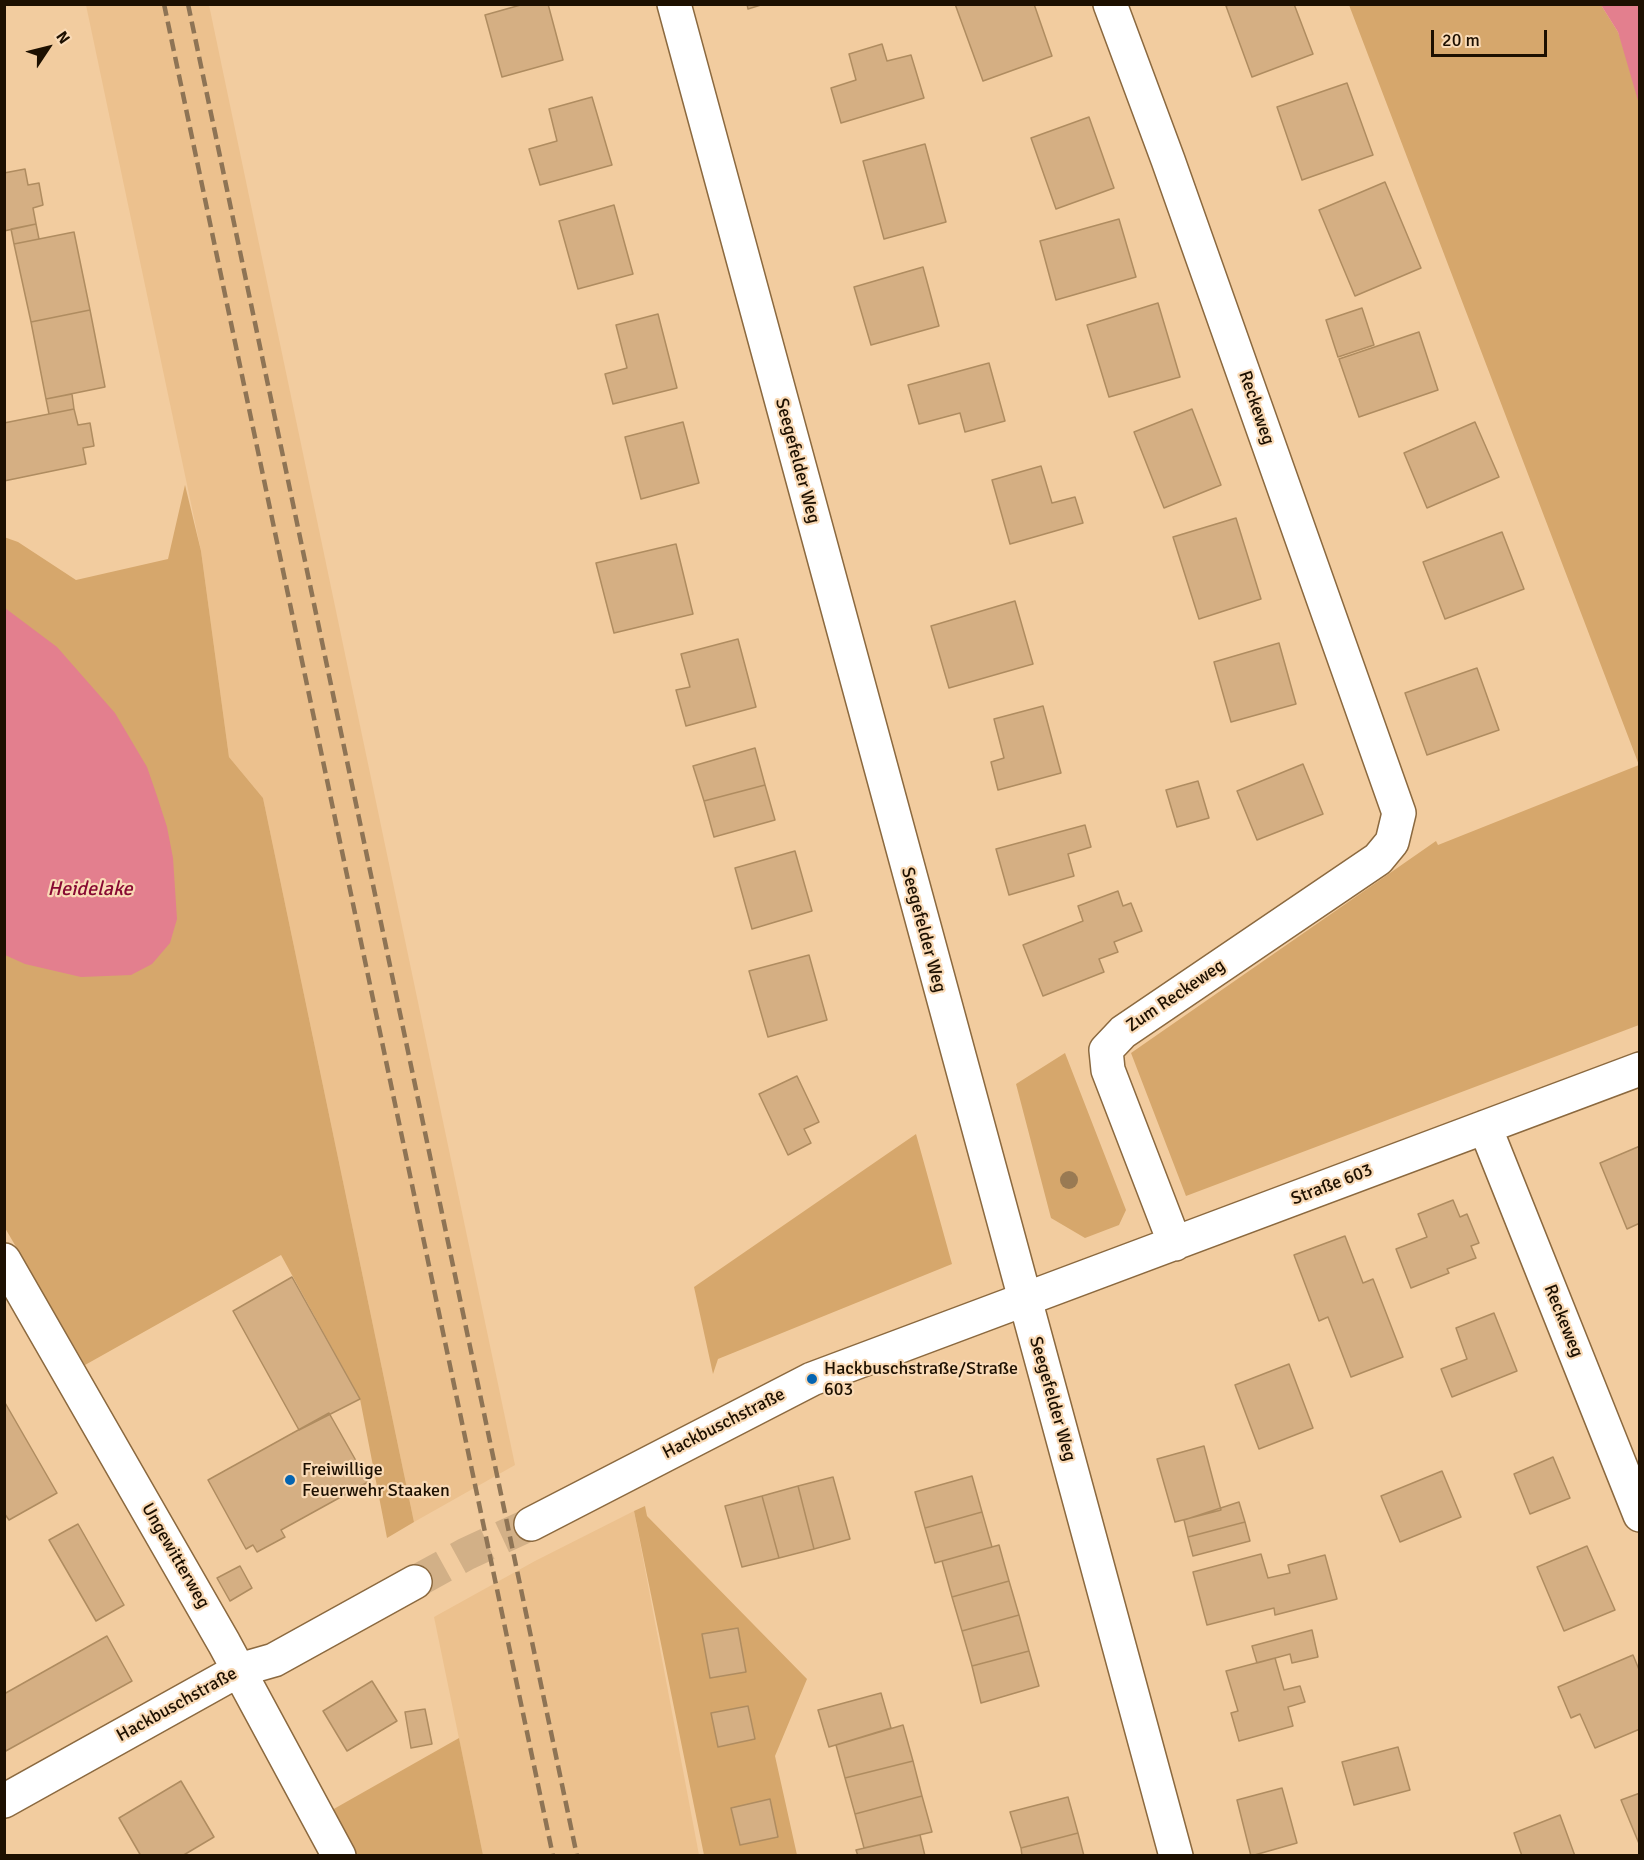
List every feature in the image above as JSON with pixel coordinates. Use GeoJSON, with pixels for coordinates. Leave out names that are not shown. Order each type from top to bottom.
{"type":"FeatureCollection","features":[{"type":"Feature","properties":{"kind":"street","name":"Seegefelder Weg"},"geometry":{"type":"LineString","coordinates":[[674,4],[1176,1856]]}},
{"type":"Feature","properties":{"kind":"street","name":"Reckeweg"},"geometry":{"type":"LineString","coordinates":[[1110,4],[1172,171],[1400,813]]}},
{"type":"Feature","properties":{"kind":"street","name":"Zum Reckeweg"},"geometry":{"type":"LineString","coordinates":[[1175,1244],[1108,1070],[1106,1050],[1123,1032],[1378,859],[1392,842],[1400,813]]}},
{"type":"Feature","properties":{"kind":"street","name":"Straße 603"},"geometry":{"type":"LineString","coordinates":[[1024,1300],[1640,1069]]}},
{"type":"Feature","properties":{"kind":"street","name":"Reckeweg"},"geometry":{"type":"LineString","coordinates":[[1485,1127],[1640,1515]]}},
{"type":"Feature","properties":{"kind":"street","name":"Ungewitterweg"},"geometry":{"type":"LineString","coordinates":[[4,1260],[239,1670],[339,1856]]}},
{"type":"Feature","properties":{"kind":"street","name":"Hackbuschstraße"},"geometry":{"type":"LineString","coordinates":[[531,1524],[812,1379],[1024,1300]]}},
{"type":"Feature","properties":{"kind":"street","name":"Hackbuschstraße"},"geometry":{"type":"LineString","coordinates":[[4,1801],[239,1670],[274,1660],[415,1582]]}},
{"type":"Feature","properties":{"kind":"shaded area"},"geometry":{"type":"Polygon","coordinates":[[[86,5],[209,5],[515,1465],[414,1522],[263,798],[229,757],[201,551],[86,5]]]}},
{"type":"Feature","properties":{"kind":"shaded area"},"geometry":{"type":"Polygon","coordinates":[[[1349,5],[1601,5],[1618,32],[1627,56],[1640,104],[1639,1025],[1186,1196],[1131,1053],[1436,841],[1438,845],[1639,765],[1349,5]]]}},
{"type":"Feature","properties":{"kind":"shaded area"},"geometry":{"type":"Polygon","coordinates":[[[185,485],[201,551],[229,757],[263,798],[414,1522],[387,1538],[360,1399],[281,1255],[85,1365],[5,1228],[4,537],[18,542],[76,580],[168,559],[185,485]]]}},
{"type":"Feature","properties":{"kind":"shaded area"},"geometry":{"type":"Polygon","coordinates":[[[1065,1053],[1126,1210],[1119,1225],[1085,1238],[1051,1218],[1016,1084],[1065,1053]]]}},
{"type":"Feature","properties":{"kind":"shaded area"},"geometry":{"type":"Polygon","coordinates":[[[916,1134],[952,1264],[718,1359],[713,1374],[694,1287],[916,1134]]]}},
{"type":"Feature","properties":{"kind":"shaded area"},"geometry":{"type":"Polygon","coordinates":[[[645,1506],[647,1516],[807,1679],[775,1756],[797,1855],[704,1855],[634,1511],[645,1506]]]}},
{"type":"Feature","properties":{"kind":"shaded area"},"geometry":{"type":"Polygon","coordinates":[[[634,1511],[699,1855],[483,1855],[434,1617],[535,1561],[634,1511]]]}},
{"type":"Feature","properties":{"kind":"shaded area"},"geometry":{"type":"Polygon","coordinates":[[[459,1738],[483,1855],[356,1855],[332,1810],[459,1738]]]}},
{"type":"Feature","properties":{"kind":"water"},"geometry":{"type":"Polygon","coordinates":[[[1601,5],[1639,5],[1639,104],[1618,32],[1601,5]]]}},
{"type":"Feature","properties":{"kind":"water","name":"Heidelake"},"geometry":{"type":"Polygon","coordinates":[[[5,608],[57,647],[115,713],[147,767],[157,796],[167,827],[173,858],[177,919],[170,943],[152,964],[131,975],[81,977],[25,964],[5,955],[5,608]]]}},
{"type":"Feature","properties":{"kind":"building"},"geometry":{"type":"Polygon","coordinates":[[[524,4],[548,4],[563,60],[502,77],[485,15],[524,4]]]}},
{"type":"Feature","properties":{"kind":"building"},"geometry":{"type":"Polygon","coordinates":[[[747,4],[764,4],[748,9],[747,4]]]}},
{"type":"Feature","properties":{"kind":"building"},"geometry":{"type":"Polygon","coordinates":[[[955,4],[1034,4],[1052,56],[983,81],[955,4]]]}},
{"type":"Feature","properties":{"kind":"building"},"geometry":{"type":"Polygon","coordinates":[[[1231,4],[1294,4],[1313,54],[1252,77],[1226,6],[1231,4]]]}},
{"type":"Feature","properties":{"kind":"building"},"geometry":{"type":"Polygon","coordinates":[[[882,44],[887,61],[911,55],[924,98],[841,123],[831,88],[856,80],[849,54],[882,44]]]}},
{"type":"Feature","properties":{"kind":"building"},"geometry":{"type":"Polygon","coordinates":[[[1347,83],[1373,155],[1302,180],[1277,107],[1347,83]]]}},
{"type":"Feature","properties":{"kind":"building"},"geometry":{"type":"Polygon","coordinates":[[[592,97],[612,165],[540,185],[529,149],[557,141],[549,109],[592,97]]]}},
{"type":"Feature","properties":{"kind":"building"},"geometry":{"type":"Polygon","coordinates":[[[1089,117],[1114,188],[1056,209],[1031,138],[1089,117]]]}},
{"type":"Feature","properties":{"kind":"building"},"geometry":{"type":"Polygon","coordinates":[[[925,144],[946,222],[884,239],[863,161],[925,144]]]}},
{"type":"Feature","properties":{"kind":"building"},"geometry":{"type":"Polygon","coordinates":[[[25,169],[28,185],[39,183],[43,205],[33,208],[36,224],[4,231],[4,173],[25,169]]]}},
{"type":"Feature","properties":{"kind":"building"},"geometry":{"type":"Polygon","coordinates":[[[1385,182],[1421,268],[1355,296],[1319,210],[1385,182]]]}},
{"type":"Feature","properties":{"kind":"building"},"geometry":{"type":"Polygon","coordinates":[[[614,205],[633,274],[578,289],[559,221],[614,205]]]}},
{"type":"Feature","properties":{"kind":"building"},"geometry":{"type":"Polygon","coordinates":[[[1119,219],[1136,277],[1056,300],[1040,241],[1119,219]]]}},
{"type":"Feature","properties":{"kind":"building"},"geometry":{"type":"Polygon","coordinates":[[[36,224],[39,239],[14,244],[11,229],[36,224]]]}},
{"type":"Feature","properties":{"kind":"building"},"geometry":{"type":"Polygon","coordinates":[[[74,232],[90,310],[31,322],[14,244],[74,232]]]}},
{"type":"Feature","properties":{"kind":"building"},"geometry":{"type":"Polygon","coordinates":[[[923,267],[939,326],[871,345],[854,287],[923,267]]]}},
{"type":"Feature","properties":{"kind":"building"},"geometry":{"type":"Polygon","coordinates":[[[1158,303],[1180,377],[1109,397],[1087,325],[1158,303]]]}},
{"type":"Feature","properties":{"kind":"building"},"geometry":{"type":"Polygon","coordinates":[[[1362,308],[1374,345],[1338,357],[1326,320],[1362,308]]]}},
{"type":"Feature","properties":{"kind":"building"},"geometry":{"type":"Polygon","coordinates":[[[90,310],[105,387],[46,399],[31,322],[90,310]]]}},
{"type":"Feature","properties":{"kind":"building"},"geometry":{"type":"Polygon","coordinates":[[[658,314],[677,388],[613,404],[605,374],[627,368],[616,325],[658,314]]]}},
{"type":"Feature","properties":{"kind":"building"},"geometry":{"type":"Polygon","coordinates":[[[1419,332],[1438,390],[1359,417],[1339,359],[1419,332]]]}},
{"type":"Feature","properties":{"kind":"building"},"geometry":{"type":"Polygon","coordinates":[[[989,363],[1005,421],[965,432],[960,413],[919,424],[908,385],[989,363]]]}},
{"type":"Feature","properties":{"kind":"building"},"geometry":{"type":"Polygon","coordinates":[[[72,394],[74,409],[49,414],[46,399],[72,394]]]}},
{"type":"Feature","properties":{"kind":"building"},"geometry":{"type":"Polygon","coordinates":[[[74,409],[78,425],[90,423],[94,446],[83,448],[86,464],[4,481],[4,423],[74,409]]]}},
{"type":"Feature","properties":{"kind":"building"},"geometry":{"type":"Polygon","coordinates":[[[1192,409],[1221,485],[1164,508],[1134,432],[1192,409]]]}},
{"type":"Feature","properties":{"kind":"building"},"geometry":{"type":"Polygon","coordinates":[[[683,422],[699,483],[641,499],[625,437],[683,422]]]}},
{"type":"Feature","properties":{"kind":"building"},"geometry":{"type":"Polygon","coordinates":[[[1475,422],[1499,477],[1427,508],[1404,453],[1475,422]]]}},
{"type":"Feature","properties":{"kind":"building"},"geometry":{"type":"Polygon","coordinates":[[[1041,466],[1052,503],[1075,497],[1083,523],[1010,544],[992,480],[1041,466]]]}},
{"type":"Feature","properties":{"kind":"building"},"geometry":{"type":"Polygon","coordinates":[[[1236,518],[1261,599],[1199,619],[1173,537],[1236,518]]]}},
{"type":"Feature","properties":{"kind":"building"},"geometry":{"type":"Polygon","coordinates":[[[1502,532],[1524,589],[1445,619],[1423,562],[1502,532]]]}},
{"type":"Feature","properties":{"kind":"building"},"geometry":{"type":"Polygon","coordinates":[[[676,544],[693,614],[614,633],[596,563],[676,544]]]}},
{"type":"Feature","properties":{"kind":"building"},"geometry":{"type":"Polygon","coordinates":[[[1015,601],[1033,664],[949,688],[931,626],[1015,601]]]}},
{"type":"Feature","properties":{"kind":"building"},"geometry":{"type":"Polygon","coordinates":[[[738,639],[756,707],[686,726],[676,690],[690,687],[681,654],[738,639]]]}},
{"type":"Feature","properties":{"kind":"building"},"geometry":{"type":"Polygon","coordinates":[[[1279,643],[1296,704],[1231,722],[1214,662],[1279,643]]]}},
{"type":"Feature","properties":{"kind":"building"},"geometry":{"type":"Polygon","coordinates":[[[1477,668],[1499,730],[1427,755],[1405,693],[1477,668]]]}},
{"type":"Feature","properties":{"kind":"building"},"geometry":{"type":"Polygon","coordinates":[[[1043,706],[1061,773],[998,790],[991,762],[1004,758],[994,719],[1043,706]]]}},
{"type":"Feature","properties":{"kind":"building"},"geometry":{"type":"Polygon","coordinates":[[[755,748],[765,785],[704,801],[693,766],[755,748]]]}},
{"type":"Feature","properties":{"kind":"building"},"geometry":{"type":"Polygon","coordinates":[[[1303,764],[1323,814],[1257,840],[1237,791],[1303,764]]]}},
{"type":"Feature","properties":{"kind":"building"},"geometry":{"type":"Polygon","coordinates":[[[1198,781],[1209,818],[1177,827],[1166,790],[1198,781]]]}},
{"type":"Feature","properties":{"kind":"building"},"geometry":{"type":"Polygon","coordinates":[[[765,785],[775,820],[714,837],[704,801],[765,785]]]}},
{"type":"Feature","properties":{"kind":"building"},"geometry":{"type":"Polygon","coordinates":[[[1085,825],[1091,847],[1068,854],[1074,876],[1009,895],[996,849],[1085,825]]]}},
{"type":"Feature","properties":{"kind":"building"},"geometry":{"type":"Polygon","coordinates":[[[795,851],[812,911],[752,929],[735,868],[795,851]]]}},
{"type":"Feature","properties":{"kind":"building"},"geometry":{"type":"Polygon","coordinates":[[[1118,891],[1123,906],[1131,903],[1142,931],[1114,942],[1118,952],[1099,959],[1104,972],[1043,996],[1023,945],[1083,921],[1078,906],[1118,891]]]}},
{"type":"Feature","properties":{"kind":"building"},"geometry":{"type":"Polygon","coordinates":[[[809,955],[827,1020],[768,1037],[749,971],[809,955]]]}},
{"type":"Feature","properties":{"kind":"building"},"geometry":{"type":"Polygon","coordinates":[[[797,1076],[819,1122],[804,1129],[811,1143],[788,1155],[759,1094],[797,1076]]]}},
{"type":"Feature","properties":{"kind":"building"},"geometry":{"type":"Polygon","coordinates":[[[1640,1146],[1640,1223],[1627,1229],[1600,1163],[1640,1146]]]}},
{"type":"Feature","properties":{"kind":"building"},"geometry":{"type":"Polygon","coordinates":[[[1453,1200],[1460,1217],[1467,1214],[1479,1243],[1471,1246],[1476,1258],[1447,1269],[1449,1273],[1411,1288],[1396,1249],[1427,1237],[1418,1214],[1453,1200]]]}},
{"type":"Feature","properties":{"kind":"building"},"geometry":{"type":"Polygon","coordinates":[[[1345,1236],[1363,1283],[1373,1279],[1403,1357],[1351,1377],[1328,1317],[1319,1321],[1294,1255],[1345,1236]]]}},
{"type":"Feature","properties":{"kind":"building"},"geometry":{"type":"Polygon","coordinates":[[[292,1277],[360,1399],[299,1430],[233,1311],[292,1277]]]}},
{"type":"Feature","properties":{"kind":"building"},"geometry":{"type":"Polygon","coordinates":[[[1494,1313],[1517,1371],[1452,1397],[1441,1369],[1467,1359],[1456,1328],[1494,1313]]]}},
{"type":"Feature","properties":{"kind":"building"},"geometry":{"type":"Polygon","coordinates":[[[1289,1364],[1313,1428],[1259,1449],[1235,1385],[1289,1364]]]}},
{"type":"Feature","properties":{"kind":"building"},"geometry":{"type":"Polygon","coordinates":[[[4,1401],[57,1493],[9,1520],[4,1513],[4,1401]]]}},
{"type":"Feature","properties":{"kind":"building"},"geometry":{"type":"Polygon","coordinates":[[[329,1413],[368,1482],[281,1530],[285,1537],[257,1552],[253,1545],[246,1549],[208,1480],[329,1413]]]}},
{"type":"Feature","properties":{"kind":"building"},"geometry":{"type":"Polygon","coordinates":[[[1204,1446],[1221,1510],[1175,1522],[1157,1459],[1204,1446]]]}},
{"type":"Feature","properties":{"kind":"building"},"geometry":{"type":"Polygon","coordinates":[[[1553,1457],[1570,1498],[1530,1514],[1514,1474],[1553,1457]]]}},
{"type":"Feature","properties":{"kind":"building"},"geometry":{"type":"Polygon","coordinates":[[[1442,1471],[1461,1517],[1400,1542],[1381,1496],[1442,1471]]]}},
{"type":"Feature","properties":{"kind":"building"},"geometry":{"type":"Polygon","coordinates":[[[972,1476],[982,1512],[925,1528],[915,1492],[972,1476]]]}},
{"type":"Feature","properties":{"kind":"building"},"geometry":{"type":"Polygon","coordinates":[[[833,1477],[850,1539],[814,1549],[798,1486],[833,1477]]]}},
{"type":"Feature","properties":{"kind":"building"},"geometry":{"type":"Polygon","coordinates":[[[798,1486],[814,1549],[779,1558],[762,1496],[798,1486]]]}},
{"type":"Feature","properties":{"kind":"building"},"geometry":{"type":"Polygon","coordinates":[[[762,1496],[779,1558],[742,1567],[725,1506],[762,1496]]]}},
{"type":"Feature","properties":{"kind":"building"},"geometry":{"type":"Polygon","coordinates":[[[1239,1502],[1245,1522],[1188,1537],[1184,1520],[1239,1502]]]}},
{"type":"Feature","properties":{"kind":"building"},"geometry":{"type":"Polygon","coordinates":[[[982,1512],[992,1547],[935,1563],[925,1528],[982,1512]]]}},
{"type":"Feature","properties":{"kind":"building"},"geometry":{"type":"Polygon","coordinates":[[[1245,1522],[1250,1541],[1193,1556],[1188,1537],[1245,1522]]]}},
{"type":"Feature","properties":{"kind":"building"},"geometry":{"type":"Polygon","coordinates":[[[78,1524],[124,1605],[96,1621],[49,1540],[78,1524]]]}},
{"type":"Feature","properties":{"kind":"building"},"geometry":{"type":"Polygon","coordinates":[[[999,1545],[1009,1581],[952,1597],[942,1561],[999,1545]]]}},
{"type":"Feature","properties":{"kind":"building"},"geometry":{"type":"Polygon","coordinates":[[[1587,1546],[1615,1610],[1564,1631],[1537,1567],[1587,1546]]]}},
{"type":"Feature","properties":{"kind":"building"},"geometry":{"type":"Polygon","coordinates":[[[1261,1554],[1268,1578],[1290,1573],[1288,1565],[1325,1555],[1337,1599],[1275,1615],[1274,1608],[1207,1625],[1193,1572],[1261,1554]]]}},
{"type":"Feature","properties":{"kind":"building"},"geometry":{"type":"Polygon","coordinates":[[[240,1566],[252,1588],[230,1601],[217,1578],[240,1566]]]}},
{"type":"Feature","properties":{"kind":"building"},"geometry":{"type":"Polygon","coordinates":[[[1009,1581],[1019,1615],[962,1631],[952,1597],[1009,1581]]]}},
{"type":"Feature","properties":{"kind":"building"},"geometry":{"type":"Polygon","coordinates":[[[1019,1615],[1029,1651],[972,1666],[962,1631],[1019,1615]]]}},
{"type":"Feature","properties":{"kind":"building"},"geometry":{"type":"Polygon","coordinates":[[[738,1628],[746,1672],[710,1678],[702,1634],[738,1628]]]}},
{"type":"Feature","properties":{"kind":"building"},"geometry":{"type":"Polygon","coordinates":[[[1312,1630],[1318,1657],[1292,1663],[1290,1654],[1257,1663],[1252,1646],[1312,1630]]]}},
{"type":"Feature","properties":{"kind":"building"},"geometry":{"type":"Polygon","coordinates":[[[107,1636],[132,1681],[4,1752],[4,1694],[107,1636]]]}},
{"type":"Feature","properties":{"kind":"building"},"geometry":{"type":"Polygon","coordinates":[[[1029,1651],[1039,1686],[981,1703],[972,1666],[1029,1651]]]}},
{"type":"Feature","properties":{"kind":"building"},"geometry":{"type":"Polygon","coordinates":[[[1633,1655],[1640,1672],[1640,1729],[1595,1748],[1580,1714],[1571,1718],[1558,1687],[1633,1655]]]}},
{"type":"Feature","properties":{"kind":"building"},"geometry":{"type":"Polygon","coordinates":[[[1275,1658],[1284,1690],[1300,1686],[1305,1702],[1288,1707],[1293,1726],[1239,1741],[1231,1713],[1238,1711],[1226,1671],[1275,1658]]]}},
{"type":"Feature","properties":{"kind":"building"},"geometry":{"type":"Polygon","coordinates":[[[372,1681],[397,1721],[347,1751],[323,1711],[372,1681]]]}},
{"type":"Feature","properties":{"kind":"building"},"geometry":{"type":"Polygon","coordinates":[[[881,1693],[891,1728],[829,1747],[818,1710],[881,1693]]]}},
{"type":"Feature","properties":{"kind":"building"},"geometry":{"type":"Polygon","coordinates":[[[748,1706],[755,1739],[718,1747],[711,1713],[748,1706]]]}},
{"type":"Feature","properties":{"kind":"building"},"geometry":{"type":"Polygon","coordinates":[[[425,1709],[432,1744],[411,1748],[405,1712],[425,1709]]]}},
{"type":"Feature","properties":{"kind":"building"},"geometry":{"type":"Polygon","coordinates":[[[903,1725],[913,1761],[845,1778],[836,1745],[903,1725]]]}},
{"type":"Feature","properties":{"kind":"building"},"geometry":{"type":"Polygon","coordinates":[[[1398,1747],[1410,1790],[1354,1805],[1342,1762],[1398,1747]]]}},
{"type":"Feature","properties":{"kind":"building"},"geometry":{"type":"Polygon","coordinates":[[[913,1761],[922,1796],[855,1814],[845,1778],[913,1761]]]}},
{"type":"Feature","properties":{"kind":"building"},"geometry":{"type":"Polygon","coordinates":[[[181,1781],[214,1837],[182,1856],[141,1856],[119,1818],[181,1781]]]}},
{"type":"Feature","properties":{"kind":"building"},"geometry":{"type":"Polygon","coordinates":[[[1282,1788],[1297,1843],[1251,1856],[1237,1800],[1282,1788]]]}},
{"type":"Feature","properties":{"kind":"building"},"geometry":{"type":"Polygon","coordinates":[[[1640,1793],[1640,1846],[1621,1800],[1640,1793]]]}},
{"type":"Feature","properties":{"kind":"building"},"geometry":{"type":"Polygon","coordinates":[[[922,1796],[932,1832],[864,1848],[855,1814],[922,1796]]]}},
{"type":"Feature","properties":{"kind":"building"},"geometry":{"type":"Polygon","coordinates":[[[1068,1797],[1078,1833],[1021,1848],[1010,1812],[1068,1797]]]}},
{"type":"Feature","properties":{"kind":"building"},"geometry":{"type":"Polygon","coordinates":[[[770,1799],[778,1837],[740,1845],[731,1808],[770,1799]]]}},
{"type":"Feature","properties":{"kind":"building"},"geometry":{"type":"Polygon","coordinates":[[[1560,1815],[1575,1856],[1522,1856],[1514,1833],[1560,1815]]]}},
{"type":"Feature","properties":{"kind":"building"},"geometry":{"type":"Polygon","coordinates":[[[1078,1833],[1084,1856],[1022,1856],[1021,1848],[1078,1833]]]}},
{"type":"Feature","properties":{"kind":"building"},"geometry":{"type":"Polygon","coordinates":[[[920,1835],[925,1856],[858,1856],[856,1850],[920,1835]]]}},
{"type":"Feature","properties":{"kind":"tunnel"},"geometry":{"type":"LineString","coordinates":[[415,1582],[466,1554],[531,1524]]}},
{"type":"Feature","properties":{"kind":"railway"},"geometry":{"type":"LineString","coordinates":[[164,4],[553,1856]]}},
{"type":"Feature","properties":{"kind":"railway"},"geometry":{"type":"LineString","coordinates":[[188,4],[577,1856]]}},
{"type":"Feature","properties":{"kind":"place","name":"Hackbuschstraße/Straße 603"},"geometry":{"type":"Point","coordinates":[812,1379]}},
{"type":"Feature","properties":{"kind":"place","name":"Freiwillige Feuerwehr Staaken"},"geometry":{"type":"Point","coordinates":[290,1480]}}]}
